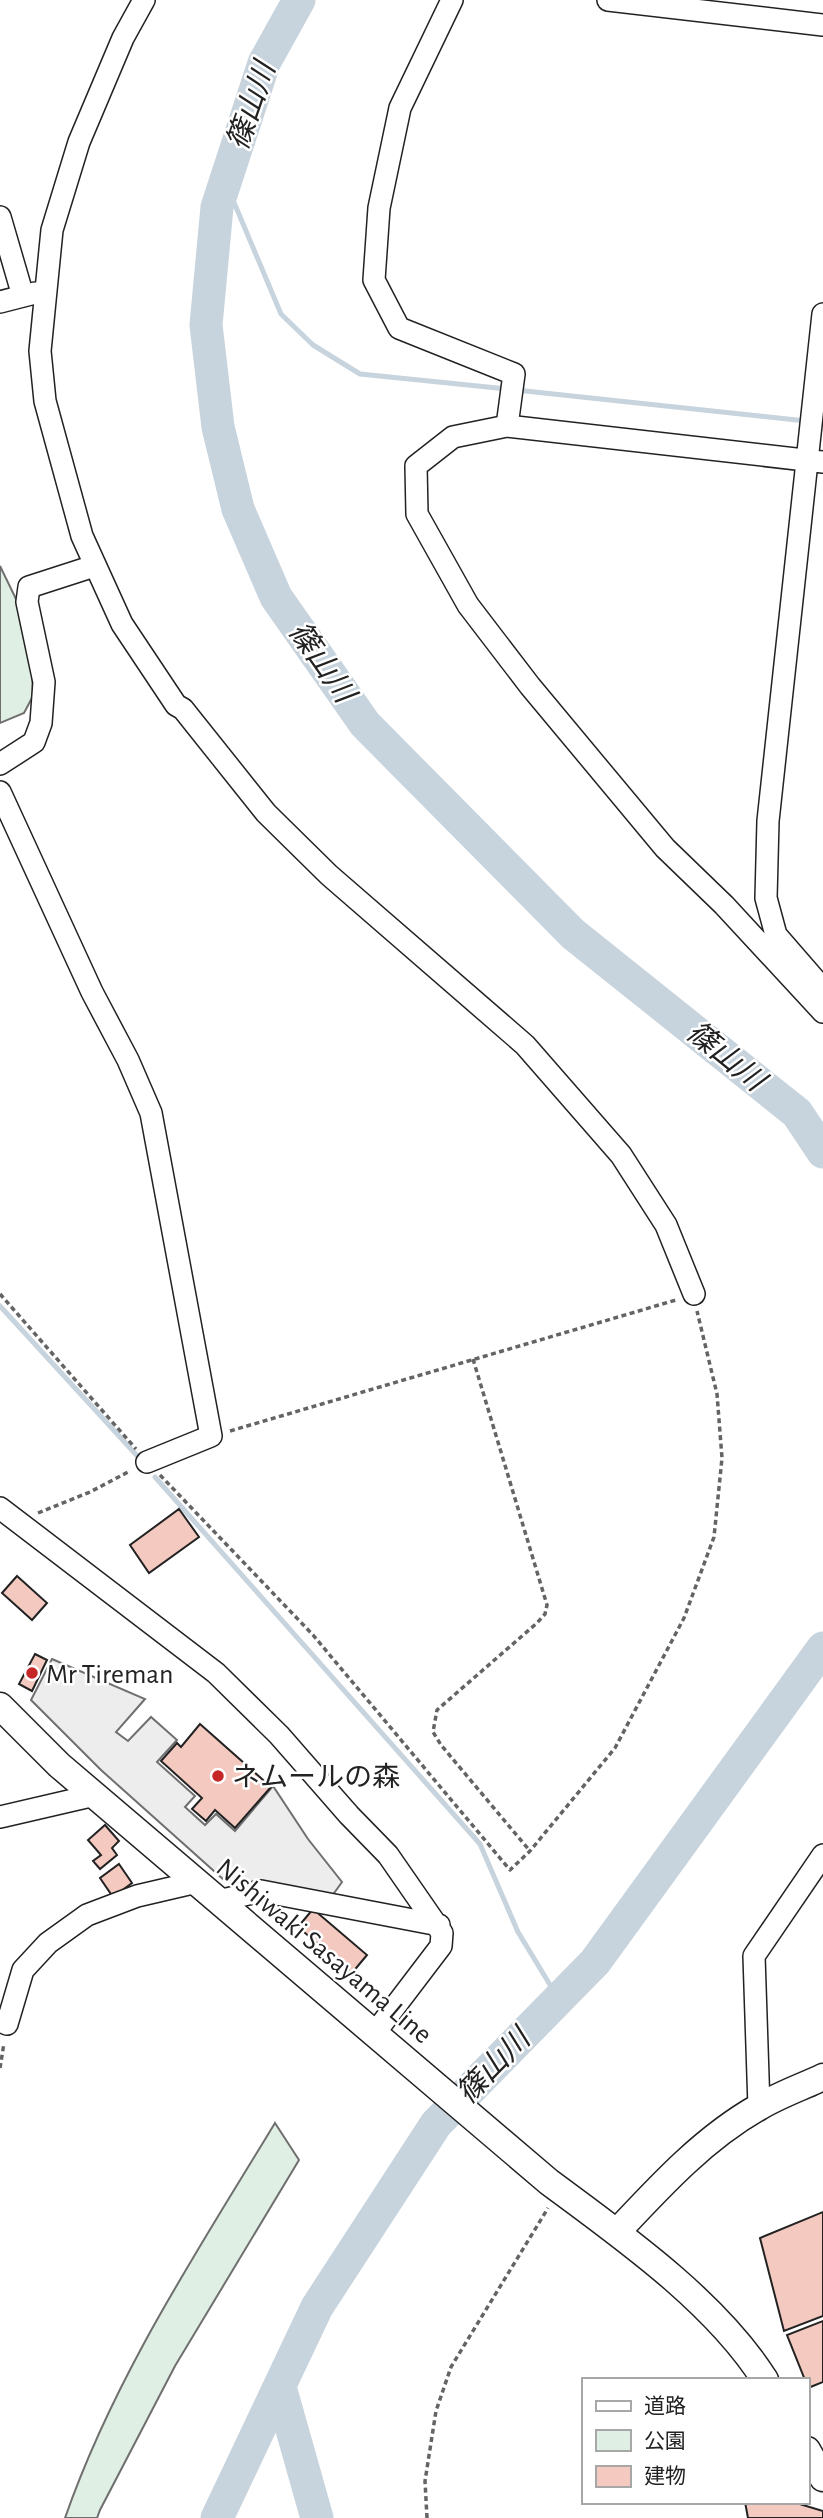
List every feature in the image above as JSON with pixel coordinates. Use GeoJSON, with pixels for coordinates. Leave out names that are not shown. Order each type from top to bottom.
{"type":"FeatureCollection","features":[{"type":"Feature","properties":{"kind":"main road","name":"Nishiwaki Sasayama Line"},"geometry":{"type":"LineString","coordinates":[[0,1706],[59,1765],[218,1901],[554,2186],[617,2232],[702,2305],[749,2355],[764,2378]]}},
{"type":"Feature","properties":{"kind":"main road"},"geometry":{"type":"LineString","coordinates":[[617,2232],[662,2183],[709,2142],[759,2107],[823,2077]]}},
{"type":"Feature","properties":{"kind":"main road"},"geometry":{"type":"LineString","coordinates":[[809,2453],[823,2477]]}},
{"type":"Feature","properties":{"kind":"street"},"geometry":{"type":"LineString","coordinates":[[144,0],[123,38],[79,142],[52,230],[40,351],[45,401],[82,536],[94,566],[122,624],[176,705],[183,709],[266,814],[328,875],[525,1045],[621,1155],[666,1225],[694,1294]]}},
{"type":"Feature","properties":{"kind":"street"},"geometry":{"type":"LineString","coordinates":[[452,0],[400,108],[379,208],[374,280],[399,328],[514,374],[507,426]]}},
{"type":"Feature","properties":{"kind":"street"},"geometry":{"type":"LineString","coordinates":[[608,0],[739,8],[823,25]]}},
{"type":"Feature","properties":{"kind":"street"},"geometry":{"type":"LineString","coordinates":[[0,218],[23,296]]}},
{"type":"Feature","properties":{"kind":"street"},"geometry":{"type":"LineString","coordinates":[[0,302],[46,291]]}},
{"type":"Feature","properties":{"kind":"street"},"geometry":{"type":"LineString","coordinates":[[823,314],[818,359],[815,461],[768,821],[766,898],[776,936],[823,989]]}},
{"type":"Feature","properties":{"kind":"street"},"geometry":{"type":"LineString","coordinates":[[815,461],[507,426],[453,437],[416,466],[416,514],[468,605],[530,686],[665,848],[724,905],[823,1012]]}},
{"type":"Feature","properties":{"kind":"street"},"geometry":{"type":"LineString","coordinates":[[0,764],[34,742],[41,723],[44,682],[27,602],[29,587],[94,566]]}},
{"type":"Feature","properties":{"kind":"street"},"geometry":{"type":"LineString","coordinates":[[0,792],[151,1113],[211,1436],[147,1462]]}},
{"type":"Feature","properties":{"kind":"street"},"geometry":{"type":"LineString","coordinates":[[0,1508],[216,1673],[279,1735],[388,1855],[439,1925],[442,1933],[441,1946],[378,2036]]}},
{"type":"Feature","properties":{"kind":"street"},"geometry":{"type":"LineString","coordinates":[[0,1817],[95,1796]]}},
{"type":"Feature","properties":{"kind":"street"},"geometry":{"type":"LineString","coordinates":[[759,2107],[754,1956],[823,1855]]}},
{"type":"Feature","properties":{"kind":"street"},"geometry":{"type":"LineString","coordinates":[[3,2023],[23,1970],[48,1942],[87,1915],[137,1896],[197,1882]]}},
{"type":"Feature","properties":{"kind":"street"},"geometry":{"type":"LineString","coordinates":[[218,1901],[261,1891],[439,1925]]}},
{"type":"Feature","properties":{"kind":"path"},"geometry":{"type":"LineString","coordinates":[[0,1294],[147,1462],[313,1635],[510,1870],[530,1851],[615,1748],[684,1618],[714,1537],[722,1458],[719,1420],[716,1394],[694,1294],[211,1436]]}},
{"type":"Feature","properties":{"kind":"path"},"geometry":{"type":"LineString","coordinates":[[473,1359],[547,1605],[545,1614],[537,1623],[437,1710],[433,1732],[530,1851]]}},
{"type":"Feature","properties":{"kind":"path"},"geometry":{"type":"LineString","coordinates":[[18,1521],[90,1492],[147,1462]]}},
{"type":"Feature","properties":{"kind":"path"},"geometry":{"type":"LineString","coordinates":[[0,2068],[3,2023]]}},
{"type":"Feature","properties":{"kind":"path"},"geometry":{"type":"LineString","coordinates":[[428,2518],[425,2481],[436,2411],[451,2367],[554,2186]]}},
{"type":"Feature","properties":{"kind":"green space"},"geometry":{"type":"Polygon","coordinates":[[[0,566],[31,630],[33,696],[24,713],[0,723],[0,566]]]}},
{"type":"Feature","properties":{"kind":"green space"},"geometry":{"type":"Polygon","coordinates":[[[275,2123],[299,2160],[175,2366],[97,2518],[65,2518],[85,2466],[133,2365],[188,2267],[275,2123]]]}},
{"type":"Feature","properties":{"kind":"shaded area"},"geometry":{"type":"Polygon","coordinates":[[[52,1659],[145,1699],[116,1732],[128,1741],[151,1717],[177,1740],[157,1762],[195,1796],[185,1807],[205,1825],[216,1814],[235,1831],[273,1786],[308,1839],[342,1882],[332,1896],[224,1880],[101,1770],[31,1700],[52,1659]]]}},
{"type":"Feature","properties":{"kind":"building"},"geometry":{"type":"Polygon","coordinates":[[[179,1509],[199,1537],[149,1573],[130,1545],[179,1509]]]}},
{"type":"Feature","properties":{"kind":"building"},"geometry":{"type":"Polygon","coordinates":[[[17,1576],[47,1603],[32,1620],[2,1593],[17,1576]]]}},
{"type":"Feature","properties":{"kind":"building"},"geometry":{"type":"Polygon","coordinates":[[[35,1654],[47,1660],[32,1691],[19,1684],[35,1654]]]}},
{"type":"Feature","properties":{"kind":"building"},"geometry":{"type":"Polygon","coordinates":[[[200,1724],[271,1787],[235,1828],[215,1810],[206,1821],[192,1809],[202,1798],[161,1761],[177,1743],[181,1747],[200,1724]]]}},
{"type":"Feature","properties":{"kind":"building"},"geometry":{"type":"Polygon","coordinates":[[[105,1825],[119,1841],[112,1848],[117,1855],[100,1869],[93,1861],[101,1855],[88,1840],[105,1825]]]}},
{"type":"Feature","properties":{"kind":"building"},"geometry":{"type":"Polygon","coordinates":[[[119,1864],[132,1883],[113,1897],[100,1878],[119,1864]]]}},
{"type":"Feature","properties":{"kind":"building"},"geometry":{"type":"Polygon","coordinates":[[[313,1909],[367,1955],[352,1973],[298,1927],[313,1909]]]}},
{"type":"Feature","properties":{"kind":"building"},"geometry":{"type":"Polygon","coordinates":[[[823,2212],[823,2316],[784,2331],[760,2238],[823,2212]]]}},
{"type":"Feature","properties":{"kind":"building"},"geometry":{"type":"Polygon","coordinates":[[[823,2321],[823,2382],[809,2388],[809,2378],[804,2378],[787,2335],[823,2321]]]}},
{"type":"Feature","properties":{"kind":"building"},"geometry":{"type":"Polygon","coordinates":[[[745,2504],[800,2504],[823,2511],[823,2518],[748,2518],[745,2504]]]}},
{"type":"Feature","properties":{"kind":"waterway","name":"篠山川"},"geometry":{"type":"LineString","coordinates":[[299,0],[264,63],[217,207],[206,325],[218,427],[238,509],[276,597],[365,724],[573,934],[797,1113],[823,1152]]}},
{"type":"Feature","properties":{"kind":"waterway"},"geometry":{"type":"LineString","coordinates":[[225,181],[281,314],[313,345],[360,374],[507,389]]}},
{"type":"Feature","properties":{"kind":"waterway"},"geometry":{"type":"LineString","coordinates":[[516,390],[806,421]]}},
{"type":"Feature","properties":{"kind":"waterway"},"geometry":{"type":"LineString","coordinates":[[0,1306],[141,1460]]}},
{"type":"Feature","properties":{"kind":"waterway"},"geometry":{"type":"LineString","coordinates":[[155,1477],[480,1844],[518,1932],[558,1998]]}},
{"type":"Feature","properties":{"kind":"waterway","name":"篠山川"},"geometry":{"type":"LineString","coordinates":[[217,2518],[317,2307],[436,2124],[595,1962],[823,1648]]}},
{"type":"Feature","properties":{"kind":"waterway"},"geometry":{"type":"LineString","coordinates":[[280,2387],[317,2518]]}},
{"type":"Feature","properties":{"kind":"place","name":"Mr Tireman"},"geometry":{"type":"Point","coordinates":[32,1673]}},
{"type":"Feature","properties":{"kind":"place","name":"ネムールの森"},"geometry":{"type":"Point","coordinates":[218,1776]}}]}
